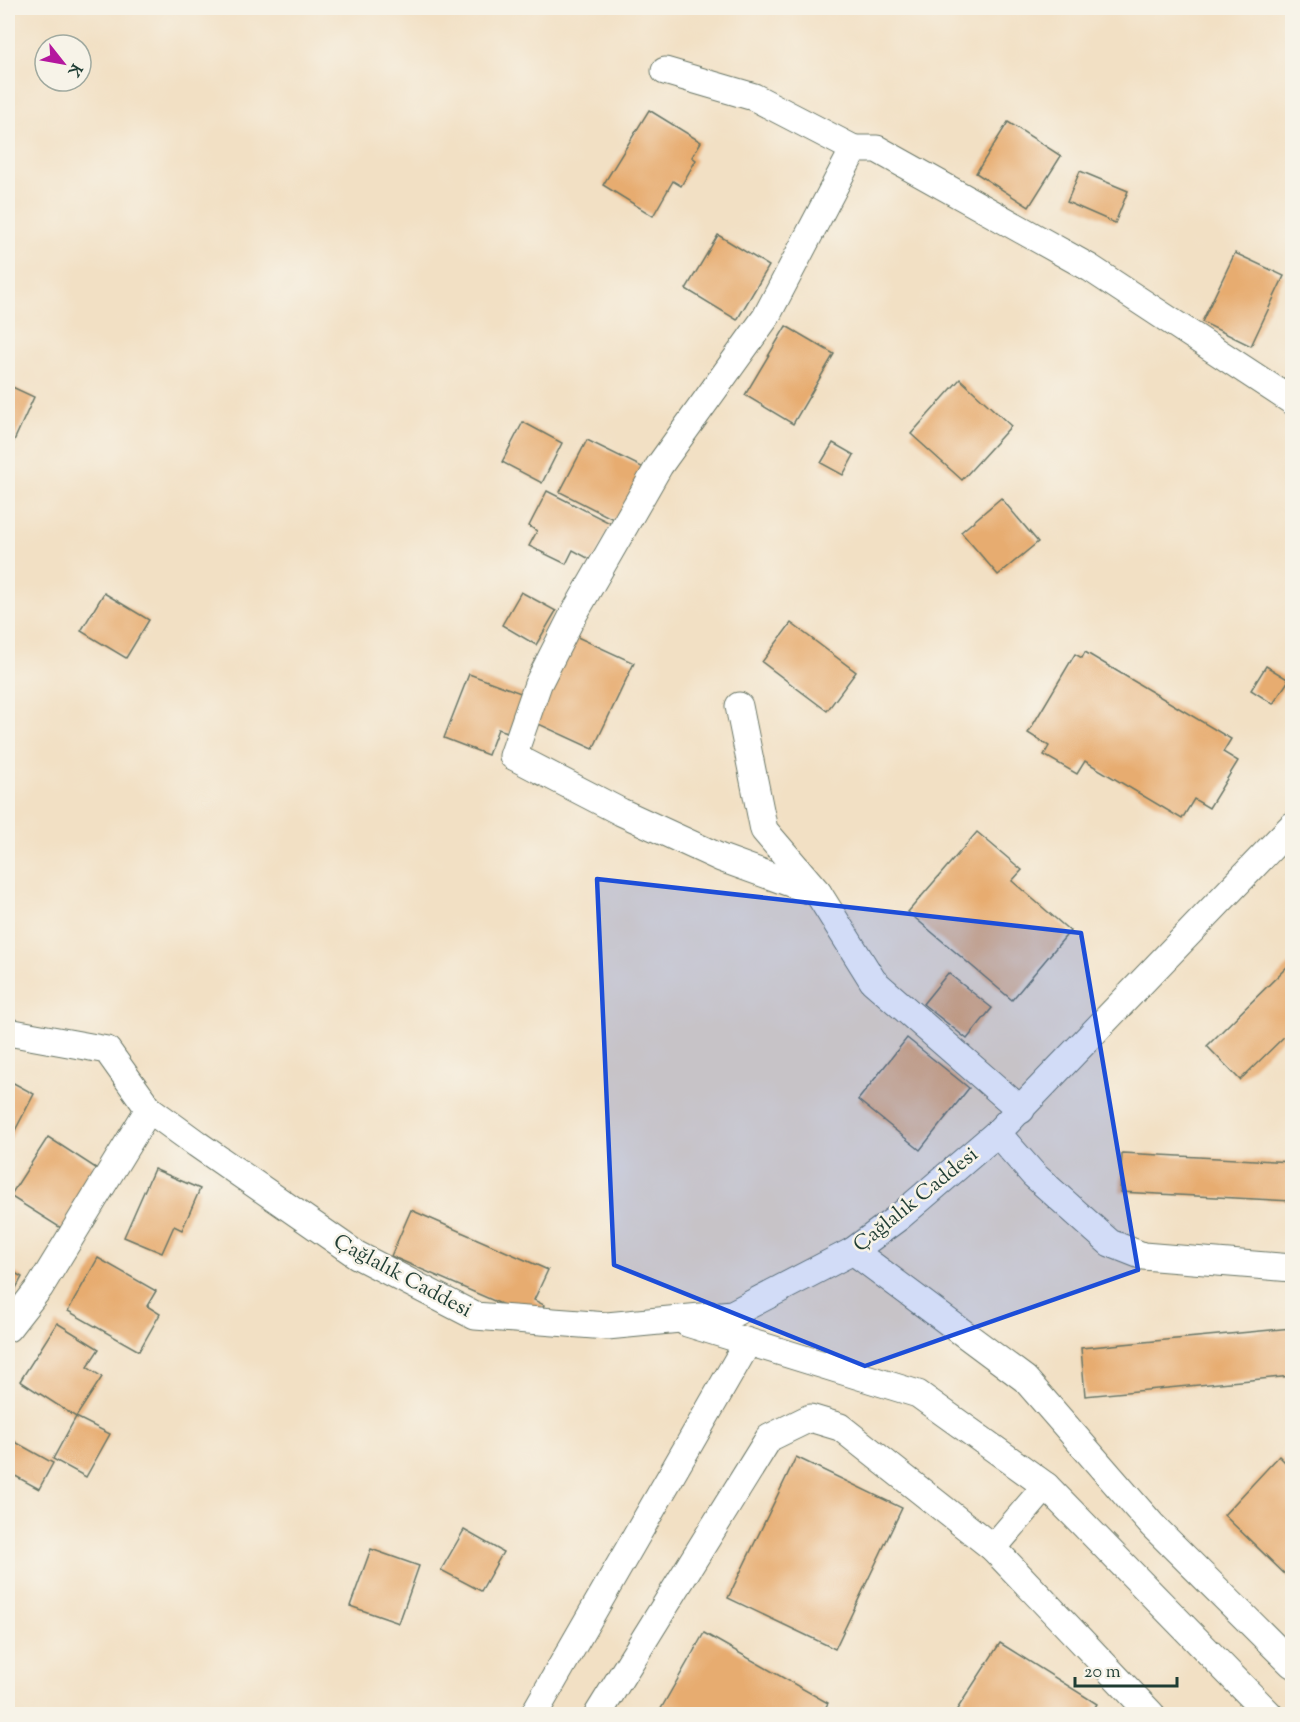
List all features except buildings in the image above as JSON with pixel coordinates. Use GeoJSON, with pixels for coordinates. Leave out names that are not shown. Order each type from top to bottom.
{"type":"FeatureCollection","features":[{"type":"Feature","properties":{"kind":"street"},"geometry":{"type":"LineString","coordinates":[[664,71],[754,97],[854,149],[877,149],[1090,268],[1293,401]]}},
{"type":"Feature","properties":{"kind":"street"},"geometry":{"type":"LineString","coordinates":[[818,893],[720,858],[621,812],[513,756],[538,684],[571,619],[659,466],[766,317],[854,149]]}},
{"type":"Feature","properties":{"kind":"street"},"geometry":{"type":"LineString","coordinates":[[739,706],[764,830],[818,893],[873,981],[1021,1110]]}},
{"type":"Feature","properties":{"kind":"street","name":"Çağlalık Caddesi"},"geometry":{"type":"LineString","coordinates":[[8,1032],[107,1050],[149,1109],[357,1255],[475,1316],[607,1326],[732,1314],[853,1251],[899,1217],[997,1133],[1293,825]]}},
{"type":"Feature","properties":{"kind":"street"},"geometry":{"type":"LineString","coordinates":[[8,1328],[40,1287],[149,1109]]}},
{"type":"Feature","properties":{"kind":"street"},"geometry":{"type":"LineString","coordinates":[[997,1133],[1034,1175],[1110,1243],[1143,1256],[1293,1268]]}},
{"type":"Feature","properties":{"kind":"street"},"geometry":{"type":"LineString","coordinates":[[853,1251],[1025,1379],[1152,1525],[1293,1664]]}},
{"type":"Feature","properties":{"kind":"street"},"geometry":{"type":"LineString","coordinates":[[674,1320],[918,1394],[1046,1486],[1269,1714]]}},
{"type":"Feature","properties":{"kind":"street"},"geometry":{"type":"LineString","coordinates":[[534,1714],[748,1342]]}},
{"type":"Feature","properties":{"kind":"street"},"geometry":{"type":"LineString","coordinates":[[598,1714],[769,1438],[810,1418],[840,1427],[993,1548],[1151,1714]]}},
{"type":"Feature","properties":{"kind":"street"},"geometry":{"type":"LineString","coordinates":[[993,1548],[1046,1486]]}},
{"type":"Feature","properties":{"kind":"highlighted area"},"geometry":{"type":"Polygon","coordinates":[[[597,879],[1081,933],[1138,1270],[865,1366],[614,1265],[597,879]]]}}]}
